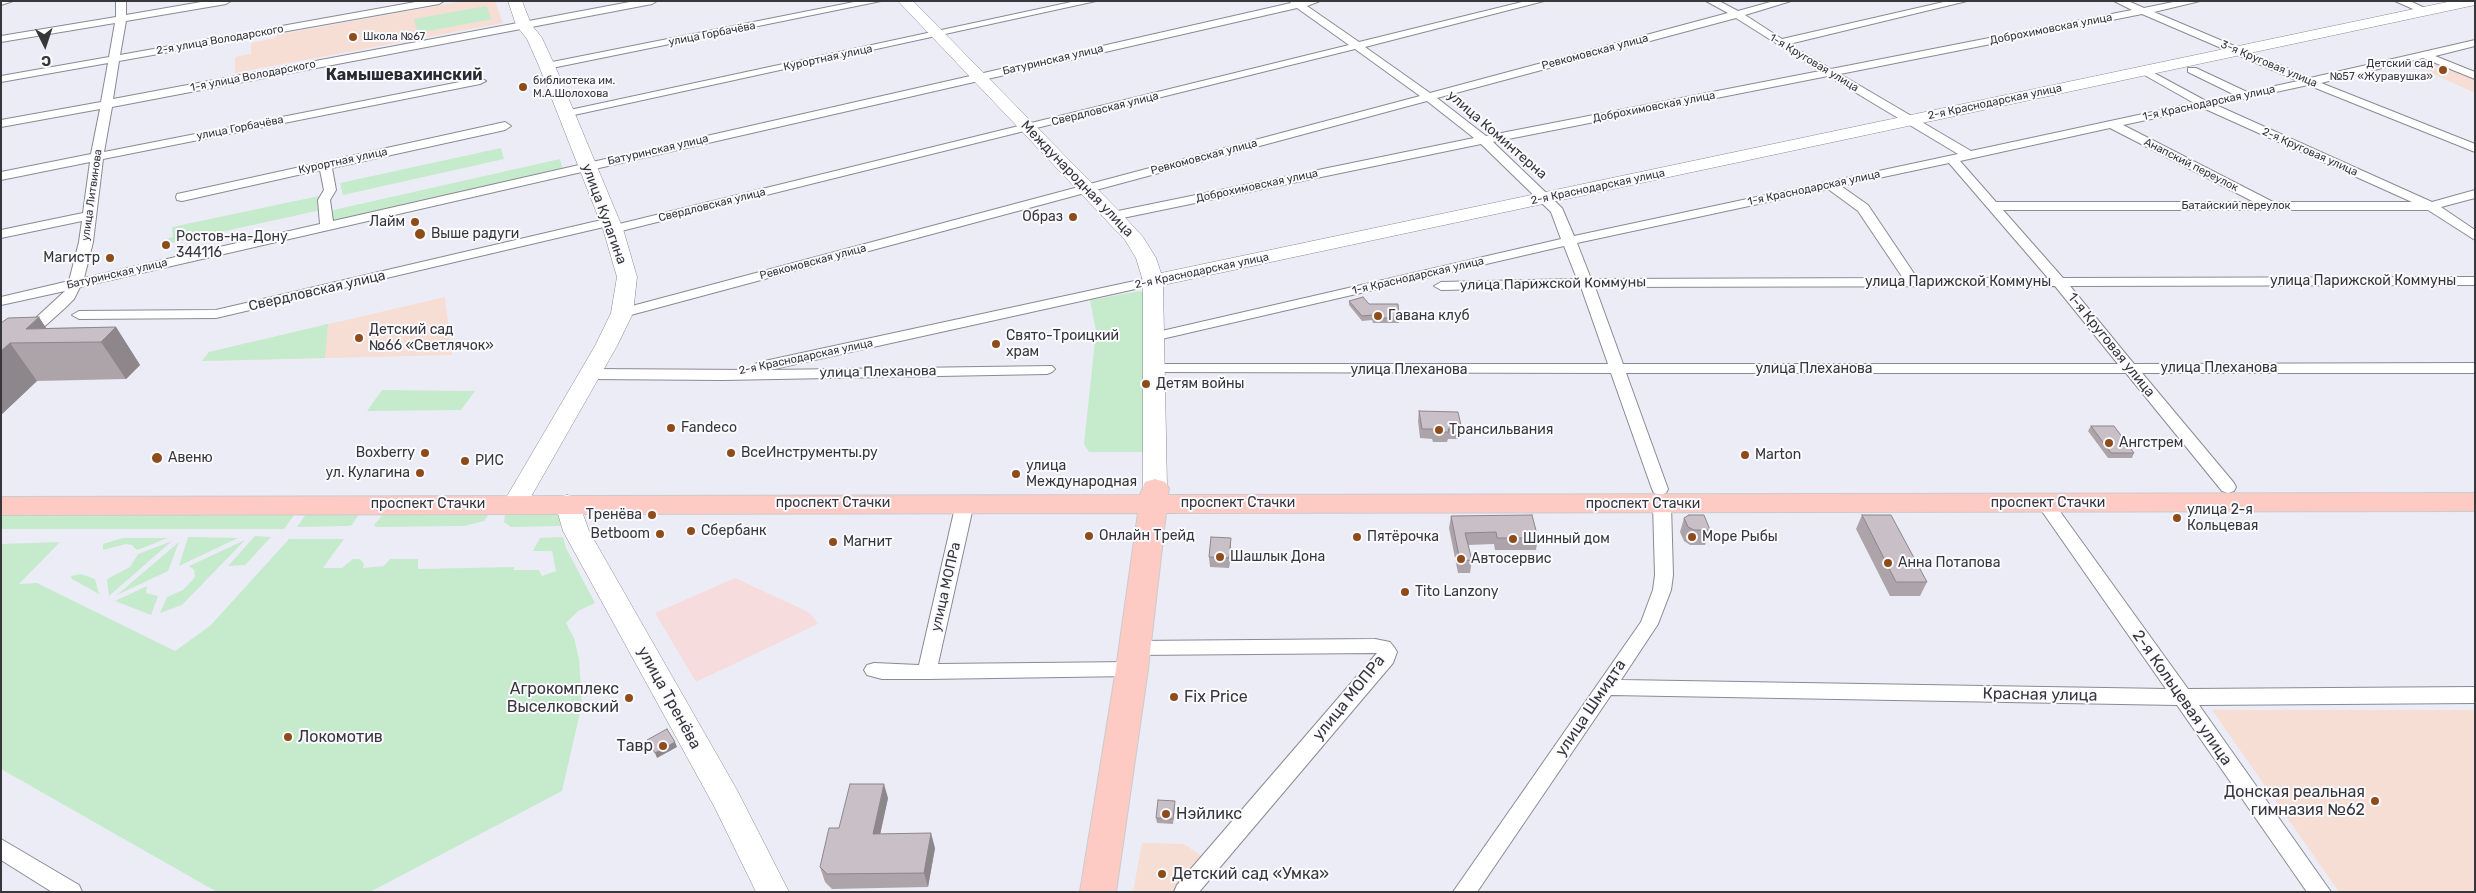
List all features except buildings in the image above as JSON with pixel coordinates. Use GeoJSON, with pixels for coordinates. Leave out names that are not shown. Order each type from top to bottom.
{"type":"FeatureCollection","features":[{"type":"Feature","properties":{"kind":"main road","name":"проспект Стачки"},"geometry":{"type":"LineString","coordinates":[[1661,497],[2228,487],[2475,487]]}},
{"type":"Feature","properties":{"kind":"main road","name":"проспект Стачки"},"geometry":{"type":"LineString","coordinates":[[1,490],[520,496],[1661,497],[2045,503],[2475,502]]}},
{"type":"Feature","properties":{"kind":"main road","name":"проспект Стачки"},"geometry":{"type":"LineString","coordinates":[[1,506],[520,496],[567,503],[965,503],[1154,496]]}},
{"type":"Feature","properties":{"kind":"main road"},"geometry":{"type":"LineString","coordinates":[[1098,892],[1133,658],[1154,496]]}},
{"type":"Feature","properties":{"kind":"street"},"geometry":{"type":"LineString","coordinates":[[1,2],[8,1]]}},
{"type":"Feature","properties":{"kind":"street","name":"улица Литвинова"},"geometry":{"type":"LineString","coordinates":[[1,358],[69,296],[75,284],[86,242],[97,157],[121,19],[122,1]]}},
{"type":"Feature","properties":{"kind":"street"},"geometry":{"type":"LineString","coordinates":[[1,39],[226,1]]}},
{"type":"Feature","properties":{"kind":"street","name":"2-я улица Володарского"},"geometry":{"type":"LineString","coordinates":[[1,79],[439,1]]}},
{"type":"Feature","properties":{"kind":"street","name":"улица Кулагина"},"geometry":{"type":"LineString","coordinates":[[514,1],[524,25],[534,38],[547,66],[611,226],[627,276],[622,313],[590,374],[520,496]]}},
{"type":"Feature","properties":{"kind":"street","name":"1-я улица Володарского"},"geometry":{"type":"LineString","coordinates":[[1,124],[652,1]]}},
{"type":"Feature","properties":{"kind":"street","name":"улица Горбачёва"},"geometry":{"type":"LineString","coordinates":[[547,66],[876,1]]}},
{"type":"Feature","properties":{"kind":"street","name":"Международная улица"},"geometry":{"type":"LineString","coordinates":[[905,1],[1088,189],[1133,237],[1146,258],[1153,281],[1154,496]]}},
{"type":"Feature","properties":{"kind":"street","name":"Курортная улица"},"geometry":{"type":"LineString","coordinates":[[566,114],[1091,1]]}},
{"type":"Feature","properties":{"kind":"street","name":"Батуринская улица"},"geometry":{"type":"LineString","coordinates":[[1,300],[1296,3],[1315,1]]}},
{"type":"Feature","properties":{"kind":"street","name":"Свердловская улица"},"geometry":{"type":"LineString","coordinates":[[78,315],[216,314],[611,226],[1029,128],[1356,45],[1539,1]]}},
{"type":"Feature","properties":{"kind":"street","name":"1-я Круговая улица"},"geometry":{"type":"LineString","coordinates":[[1711,1],[1737,14],[1780,43],[1969,155]]}},
{"type":"Feature","properties":{"kind":"street","name":"Ревкомовская улица"},"geometry":{"type":"LineString","coordinates":[[622,313],[1786,1]]}},
{"type":"Feature","properties":{"kind":"street"},"geometry":{"type":"LineString","coordinates":[[1780,43],[1962,1]]}},
{"type":"Feature","properties":{"kind":"street","name":"3-я Круговая улица"},"geometry":{"type":"LineString","coordinates":[[2119,1],[2309,82],[2475,148]]}},
{"type":"Feature","properties":{"kind":"street","name":"Доброхимовская улица"},"geometry":{"type":"LineString","coordinates":[[1113,216],[1484,140],[2194,1]]}},
{"type":"Feature","properties":{"kind":"street"},"geometry":{"type":"LineString","coordinates":[[2400,1],[2426,11]]}},
{"type":"Feature","properties":{"kind":"street","name":"2-я Краснодарская улица"},"geometry":{"type":"LineString","coordinates":[[723,375],[1153,281],[2474,1]]}},
{"type":"Feature","properties":{"kind":"street","name":"улица Коминтерна"},"geometry":{"type":"LineString","coordinates":[[1296,3],[1429,97],[1484,140],[1546,198],[1557,211],[1618,370],[1661,497]]}},
{"type":"Feature","properties":{"kind":"street","name":"1-я Краснодарская улица"},"geometry":{"type":"LineString","coordinates":[[1153,337],[1569,241],[2245,96],[2475,43]]}},
{"type":"Feature","properties":{"kind":"street"},"geometry":{"type":"LineString","coordinates":[[2424,55],[2475,76]]}},
{"type":"Feature","properties":{"kind":"street","name":"2-я Круговая улица"},"geometry":{"type":"LineString","coordinates":[[2143,70],[2203,104],[2431,206],[2475,236]]}},
{"type":"Feature","properties":{"kind":"street"},"geometry":{"type":"LineString","coordinates":[[2192,70],[2245,96]]}},
{"type":"Feature","properties":{"kind":"street"},"geometry":{"type":"LineString","coordinates":[[2184,84],[2210,78]]}},
{"type":"Feature","properties":{"kind":"street","name":"улица Горбачёва"},"geometry":{"type":"LineString","coordinates":[[1,176],[480,81]]}},
{"type":"Feature","properties":{"kind":"street","name":"Анапский переулок"},"geometry":{"type":"LineString","coordinates":[[2112,124],[2271,206]]}},
{"type":"Feature","properties":{"kind":"street","name":"Курортная улица"},"geometry":{"type":"LineString","coordinates":[[182,197],[504,126]]}},
{"type":"Feature","properties":{"kind":"street","name":"1-я Круговая улица"},"geometry":{"type":"LineString","coordinates":[[1952,159],[1995,206],[2059,282],[2228,487]]}},
{"type":"Feature","properties":{"kind":"street"},"geometry":{"type":"LineString","coordinates":[[325,165],[330,190],[324,200],[328,225]]}},
{"type":"Feature","properties":{"kind":"street"},"geometry":{"type":"LineString","coordinates":[[1831,185],[1863,208],[1912,281]]}},
{"type":"Feature","properties":{"kind":"street","name":"Батайский переулок"},"geometry":{"type":"LineString","coordinates":[[1995,206],[2431,206],[2475,194]]}},
{"type":"Feature","properties":{"kind":"street"},"geometry":{"type":"LineString","coordinates":[[1,234],[90,215]]}},
{"type":"Feature","properties":{"kind":"street","name":"улица Парижской Коммуны"},"geometry":{"type":"LineString","coordinates":[[1440,286],[1912,281],[2475,281]]}},
{"type":"Feature","properties":{"kind":"street","name":"улица Плеханова"},"geometry":{"type":"LineString","coordinates":[[590,374],[723,375],[1047,368]]}},
{"type":"Feature","properties":{"kind":"street","name":"улица Плеханова"},"geometry":{"type":"LineString","coordinates":[[1153,369],[2475,368]]}},
{"type":"Feature","properties":{"kind":"street","name":"улица Шмидта"},"geometry":{"type":"LineString","coordinates":[[1464,892],[1649,624],[1662,590],[1664,575],[1661,497]]}},
{"type":"Feature","properties":{"kind":"street","name":"улица Тренёва"},"geometry":{"type":"LineString","coordinates":[[567,503],[576,531],[726,799],[773,892]]}},
{"type":"Feature","properties":{"kind":"street","name":"улица МОПРа"},"geometry":{"type":"LineString","coordinates":[[927,672],[965,503]]}},
{"type":"Feature","properties":{"kind":"street","name":"2-я Кольцевая улица"},"geometry":{"type":"LineString","coordinates":[[2045,503],[2320,892]]}},
{"type":"Feature","properties":{"kind":"street","name":"улица МОПРа"},"geometry":{"type":"LineString","coordinates":[[874,670],[882,672],[927,672],[1133,658],[1375,646],[1383,648],[1387,652],[1386,658],[1185,892]]}},
{"type":"Feature","properties":{"kind":"street","name":"Красная улица"},"geometry":{"type":"LineString","coordinates":[[1605,687],[2182,697],[2475,695]]}},
{"type":"Feature","properties":{"kind":"street"},"geometry":{"type":"LineString","coordinates":[[1,848],[71,892]]}},
{"type":"Feature","properties":{"kind":"shaded area","name":"Школа №67"},"geometry":{"type":"Polygon","coordinates":[[[464,1],[495,1],[503,23],[235,73],[235,57],[251,54],[251,43],[276,38],[276,35],[464,1]]]}},
{"type":"Feature","properties":{"kind":"shaded area","name":"Детский сад №57 «Журавушка»"},"geometry":{"type":"Polygon","coordinates":[[[2432,59],[2475,77],[2475,93],[2411,64],[2432,59]]]}},
{"type":"Feature","properties":{"kind":"shaded area","name":"Детский сад №66 «Светлячок»"},"geometry":{"type":"Polygon","coordinates":[[[445,297],[452,355],[202,361],[209,352],[445,297]]]}},
{"type":"Feature","properties":{"kind":"shaded area"},"geometry":{"type":"Polygon","coordinates":[[[735,578],[802,609],[811,614],[818,624],[696,682],[655,613],[735,578]]]}},
{"type":"Feature","properties":{"kind":"shaded area","name":"Донская реальная гимназия №62"},"geometry":{"type":"Polygon","coordinates":[[[2212,710],[2475,710],[2475,892],[2339,892],[2212,710]]]}},
{"type":"Feature","properties":{"kind":"shaded area","name":"Детский сад «Умка»"},"geometry":{"type":"Polygon","coordinates":[[[1142,843],[1184,844],[1203,857],[1173,892],[1133,892],[1142,843]]]}},
{"type":"Feature","properties":{"kind":"green space"},"geometry":{"type":"Polygon","coordinates":[[[486,6],[492,19],[418,33],[414,19],[486,6]]]}},
{"type":"Feature","properties":{"kind":"green space"},"geometry":{"type":"Polygon","coordinates":[[[501,148],[504,159],[343,195],[340,183],[501,148]]]}},
{"type":"Feature","properties":{"kind":"green space"},"geometry":{"type":"Polygon","coordinates":[[[560,159],[563,170],[330,224],[329,211],[560,159]]]}},
{"type":"Feature","properties":{"kind":"green space"},"geometry":{"type":"Polygon","coordinates":[[[319,196],[321,210],[162,245],[162,240],[173,237],[172,227],[319,196]]]}},
{"type":"Feature","properties":{"kind":"green space"},"geometry":{"type":"Polygon","coordinates":[[[1143,292],[1146,452],[1089,452],[1084,444],[1096,331],[1090,300],[1143,292]]]}},
{"type":"Feature","properties":{"kind":"green space"},"geometry":{"type":"Polygon","coordinates":[[[328,324],[325,358],[202,361],[209,352],[328,324]]]}},
{"type":"Feature","properties":{"kind":"green space"},"geometry":{"type":"Polygon","coordinates":[[[382,390],[475,391],[461,410],[367,411],[382,390]]]}},
{"type":"Feature","properties":{"kind":"green space"},"geometry":{"type":"Polygon","coordinates":[[[505,513],[558,513],[561,526],[511,527],[504,522],[505,513]]]}},
{"type":"Feature","properties":{"kind":"green space"},"geometry":{"type":"Polygon","coordinates":[[[295,514],[284,529],[1,529],[1,515],[295,514]]]}},
{"type":"Feature","properties":{"kind":"green space"},"geometry":{"type":"Polygon","coordinates":[[[306,514],[359,514],[352,525],[348,526],[297,527],[306,514]]]}},
{"type":"Feature","properties":{"kind":"green space"},"geometry":{"type":"Polygon","coordinates":[[[383,514],[489,514],[484,521],[464,526],[376,527],[374,525],[383,514]]]}},
{"type":"Feature","properties":{"kind":"green space"},"geometry":{"type":"Polygon","coordinates":[[[255,536],[271,537],[245,565],[228,566],[255,536]]]}},
{"type":"Feature","properties":{"kind":"green space"},"geometry":{"type":"Polygon","coordinates":[[[188,537],[238,538],[179,566],[188,537]]]}},
{"type":"Feature","properties":{"kind":"green space","name":"Локомотив"},"geometry":{"type":"Polygon","coordinates":[[[563,537],[566,548],[595,603],[578,611],[566,623],[574,638],[579,659],[582,704],[562,791],[370,892],[217,892],[1,769],[1,544],[60,542],[19,584],[37,583],[175,651],[210,626],[289,539],[344,539],[323,568],[342,568],[353,559],[360,559],[364,564],[363,568],[384,566],[390,559],[418,559],[418,569],[514,567],[514,570],[539,570],[542,576],[556,571],[552,551],[533,551],[540,538],[563,537]]]}},
{"type":"Feature","properties":{"kind":"green space"},"geometry":{"type":"Polygon","coordinates":[[[123,538],[168,538],[137,550],[132,545],[126,544],[103,550],[103,544],[123,538]]]}},
{"type":"Feature","properties":{"kind":"green space"},"geometry":{"type":"Polygon","coordinates":[[[245,540],[182,605],[160,613],[167,597],[183,590],[195,577],[194,570],[189,566],[245,540]]]}},
{"type":"Feature","properties":{"kind":"green space"},"geometry":{"type":"Polygon","coordinates":[[[172,541],[109,596],[107,580],[109,578],[130,567],[138,554],[172,541]]]}},
{"type":"Feature","properties":{"kind":"green space"},"geometry":{"type":"Polygon","coordinates":[[[179,542],[168,571],[117,595],[179,542]]]}},
{"type":"Feature","properties":{"kind":"green space"},"geometry":{"type":"Polygon","coordinates":[[[81,574],[95,579],[99,594],[72,579],[71,576],[81,574]]]}},
{"type":"Feature","properties":{"kind":"green space"},"geometry":{"type":"Polygon","coordinates":[[[147,586],[146,593],[158,596],[151,615],[115,601],[147,586]]]}},
{"type":"Feature","properties":{"kind":"place","name":"Школа №67"},"geometry":{"type":"Point","coordinates":[353,37]}},
{"type":"Feature","properties":{"kind":"place","name":"Детский сад №57 «Журавушка»"},"geometry":{"type":"Point","coordinates":[2443,70]}},
{"type":"Feature","properties":{"kind":"place","name":"библиотека им. М.А.Шолохова"},"geometry":{"type":"Point","coordinates":[523,87]}},
{"type":"Feature","properties":{"kind":"place","name":"Образ"},"geometry":{"type":"Point","coordinates":[1073,217]}},
{"type":"Feature","properties":{"kind":"place","name":"Лайм"},"geometry":{"type":"Point","coordinates":[415,222]}},
{"type":"Feature","properties":{"kind":"place","name":"Выше радуги"},"geometry":{"type":"Point","coordinates":[420,234]}},
{"type":"Feature","properties":{"kind":"place","name":"Ростов-на-Дону 344116"},"geometry":{"type":"Point","coordinates":[166,245]}},
{"type":"Feature","properties":{"kind":"place","name":"Магистр"},"geometry":{"type":"Point","coordinates":[110,258]}},
{"type":"Feature","properties":{"kind":"place","name":"Гавана клуб"},"geometry":{"type":"Point","coordinates":[1378,316]}},
{"type":"Feature","properties":{"kind":"place","name":"Детский сад №66 «Светлячок»"},"geometry":{"type":"Point","coordinates":[359,338]}},
{"type":"Feature","properties":{"kind":"place","name":"Свято-Троицкий храм"},"geometry":{"type":"Point","coordinates":[996,344]}},
{"type":"Feature","properties":{"kind":"place","name":"Детям войны"},"geometry":{"type":"Point","coordinates":[1146,384]}},
{"type":"Feature","properties":{"kind":"place","name":"Fandeco"},"geometry":{"type":"Point","coordinates":[671,428]}},
{"type":"Feature","properties":{"kind":"place","name":"Трансильвания"},"geometry":{"type":"Point","coordinates":[1439,430]}},
{"type":"Feature","properties":{"kind":"place","name":"Ангстрем"},"geometry":{"type":"Point","coordinates":[2109,443]}},
{"type":"Feature","properties":{"kind":"place","name":"Boxberry"},"geometry":{"type":"Point","coordinates":[425,453]}},
{"type":"Feature","properties":{"kind":"place","name":"ВсеИнструменты.ру"},"geometry":{"type":"Point","coordinates":[731,453]}},
{"type":"Feature","properties":{"kind":"place","name":"Marton"},"geometry":{"type":"Point","coordinates":[1745,455]}},
{"type":"Feature","properties":{"kind":"place","name":"Авеню"},"geometry":{"type":"Point","coordinates":[157,458]}},
{"type":"Feature","properties":{"kind":"place","name":"РИС"},"geometry":{"type":"Point","coordinates":[465,461]}},
{"type":"Feature","properties":{"kind":"place","name":"ул. Кулагина"},"geometry":{"type":"Point","coordinates":[420,473]}},
{"type":"Feature","properties":{"kind":"place","name":"улица Международная"},"geometry":{"type":"Point","coordinates":[1016,474]}},
{"type":"Feature","properties":{"kind":"place","name":"Тренёва"},"geometry":{"type":"Point","coordinates":[652,515]}},
{"type":"Feature","properties":{"kind":"place","name":"улица 2-я Кольцевая"},"geometry":{"type":"Point","coordinates":[2177,518]}},
{"type":"Feature","properties":{"kind":"place","name":"Сбербанк"},"geometry":{"type":"Point","coordinates":[691,531]}},
{"type":"Feature","properties":{"kind":"place","name":"Betboom"},"geometry":{"type":"Point","coordinates":[660,534]}},
{"type":"Feature","properties":{"kind":"place","name":"Онлайн Трейд"},"geometry":{"type":"Point","coordinates":[1089,536]}},
{"type":"Feature","properties":{"kind":"place","name":"Пятёрочка"},"geometry":{"type":"Point","coordinates":[1357,537]}},
{"type":"Feature","properties":{"kind":"place","name":"Море Рыбы"},"geometry":{"type":"Point","coordinates":[1692,537]}},
{"type":"Feature","properties":{"kind":"place","name":"Шинный дом"},"geometry":{"type":"Point","coordinates":[1513,539]}},
{"type":"Feature","properties":{"kind":"place","name":"Магнит"},"geometry":{"type":"Point","coordinates":[833,542]}},
{"type":"Feature","properties":{"kind":"place","name":"Шашлык Дона"},"geometry":{"type":"Point","coordinates":[1220,557]}},
{"type":"Feature","properties":{"kind":"place","name":"Автосервис"},"geometry":{"type":"Point","coordinates":[1461,559]}},
{"type":"Feature","properties":{"kind":"place","name":"Анна Потапова"},"geometry":{"type":"Point","coordinates":[1888,563]}},
{"type":"Feature","properties":{"kind":"place","name":"Tito Lanzony"},"geometry":{"type":"Point","coordinates":[1405,592]}},
{"type":"Feature","properties":{"kind":"place","name":"Fix Price"},"geometry":{"type":"Point","coordinates":[1174,697]}},
{"type":"Feature","properties":{"kind":"place","name":"Агрокомплекс Выселковский"},"geometry":{"type":"Point","coordinates":[629,698]}},
{"type":"Feature","properties":{"kind":"place","name":"Локомотив"},"geometry":{"type":"Point","coordinates":[288,737]}},
{"type":"Feature","properties":{"kind":"place","name":"Тавр"},"geometry":{"type":"Point","coordinates":[663,746]}},
{"type":"Feature","properties":{"kind":"place","name":"Донская реальная гимназия №62"},"geometry":{"type":"Point","coordinates":[2375,801]}},
{"type":"Feature","properties":{"kind":"place","name":"Нэйликс"},"geometry":{"type":"Point","coordinates":[1166,814]}},
{"type":"Feature","properties":{"kind":"place","name":"Детский сад «Умка»"},"geometry":{"type":"Point","coordinates":[1162,874]}},
{"type":"Feature","properties":{"kind":"district","name":"Камышевахинский"},"geometry":{"type":"Point","coordinates":[404,75]}}]}
